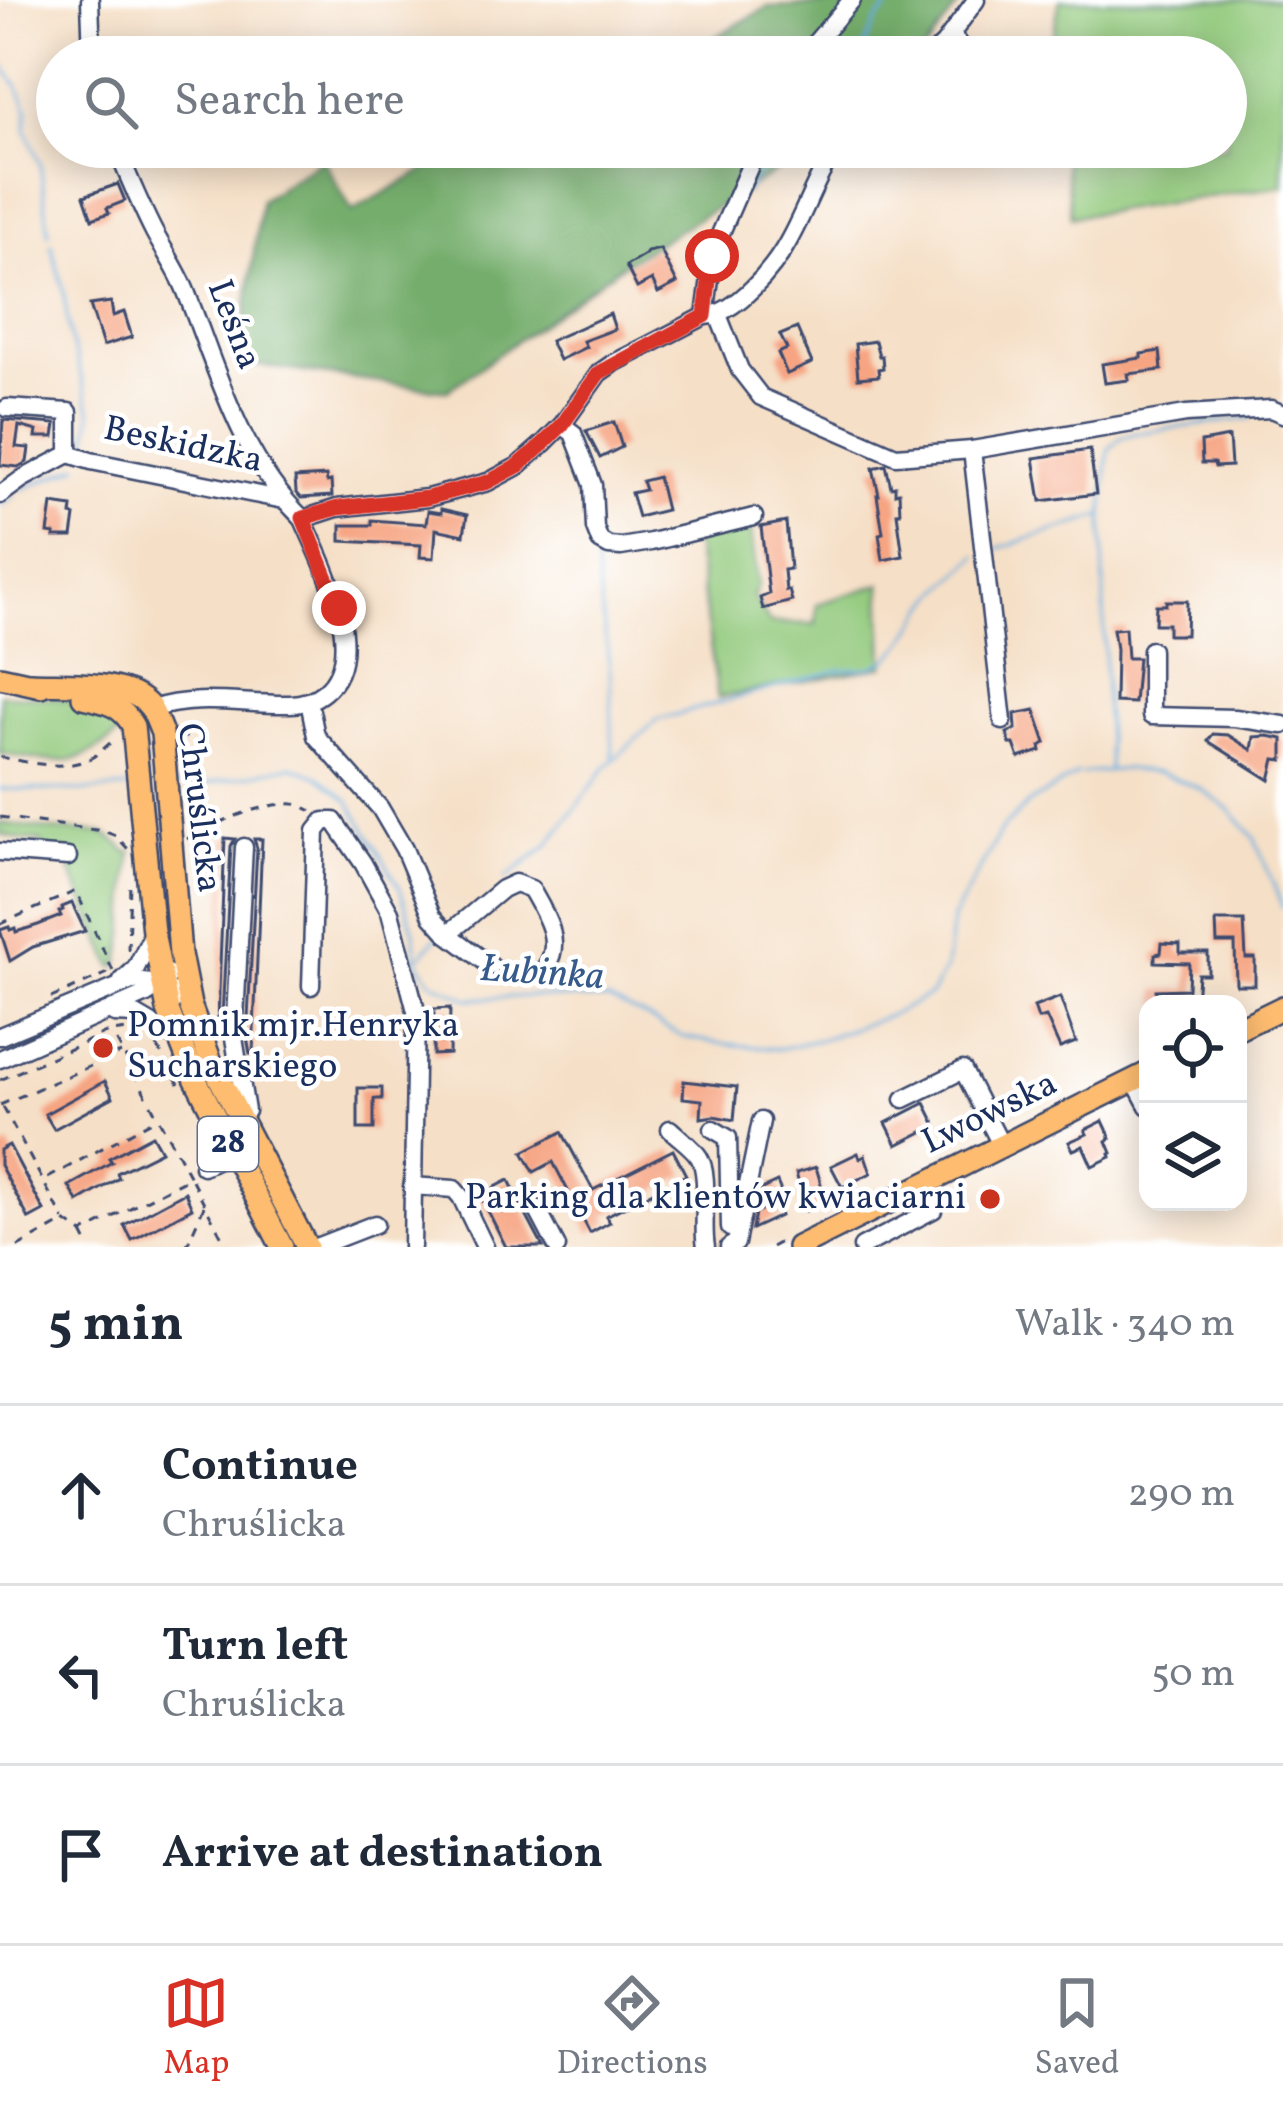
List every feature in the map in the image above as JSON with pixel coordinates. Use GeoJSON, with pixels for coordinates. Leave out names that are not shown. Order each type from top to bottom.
{"type":"FeatureCollection","features":[{"type":"Feature","properties":{"kind":"main road"},"geometry":{"type":"LineString","coordinates":[[0,677],[110,703],[132,725],[152,709],[135,694],[118,688],[30,682]]}},
{"type":"Feature","properties":{"kind":"main road","name":"Chruślicka"},"geometry":{"type":"LineString","coordinates":[[152,709],[171,733],[180,954]]}},
{"type":"Feature","properties":{"kind":"main road","name":"Chruślicka"},"geometry":{"type":"LineString","coordinates":[[132,725],[136,846],[153,932]]}},
{"type":"Feature","properties":{"kind":"main road","name":"28"},"geometry":{"type":"LineString","coordinates":[[153,932],[177,1039],[282,1247]]}},
{"type":"Feature","properties":{"kind":"main road","name":"28"},"geometry":{"type":"LineString","coordinates":[[180,954],[205,1049],[307,1247]]}},
{"type":"Feature","properties":{"kind":"main road"},"geometry":{"type":"LineString","coordinates":[[1247,1025],[1276,1011]]}},
{"type":"Feature","properties":{"kind":"main road","name":"Lwowska"},"geometry":{"type":"LineString","coordinates":[[798,1247],[826,1241],[926,1183],[1139,1078]]}},
{"type":"Feature","properties":{"kind":"street"},"geometry":{"type":"LineString","coordinates":[[90,0],[91,36]]}},
{"type":"Feature","properties":{"kind":"street"},"geometry":{"type":"LineString","coordinates":[[821,36],[852,0]]}},
{"type":"Feature","properties":{"kind":"street"},"geometry":{"type":"LineString","coordinates":[[952,34],[976,0]]}},
{"type":"Feature","properties":{"kind":"street","name":"Leśna"},"geometry":{"type":"LineString","coordinates":[[125,168],[183,284],[219,384],[257,460],[284,500],[303,518]]}},
{"type":"Feature","properties":{"kind":"street"},"geometry":{"type":"LineString","coordinates":[[749,168],[712,256],[712,316],[740,370],[761,397],[896,456],[972,450],[1186,414],[1270,409],[1283,414]]}},
{"type":"Feature","properties":{"kind":"street"},"geometry":{"type":"LineString","coordinates":[[303,518],[338,508],[427,498],[488,482],[518,466],[562,425],[599,373],[712,316],[755,285],[787,244],[822,168]]}},
{"type":"Feature","properties":{"kind":"street","name":"Beskidzka"},"geometry":{"type":"LineString","coordinates":[[7,408],[69,412],[79,457]]}},
{"type":"Feature","properties":{"kind":"street"},"geometry":{"type":"LineString","coordinates":[[562,425],[573,433],[592,485],[595,528],[600,541],[609,546],[651,542],[754,518]]}},
{"type":"Feature","properties":{"kind":"street"},"geometry":{"type":"LineString","coordinates":[[972,450],[1003,722]]}},
{"type":"Feature","properties":{"kind":"street","name":"Beskidzka"},"geometry":{"type":"LineString","coordinates":[[0,495],[22,479],[79,457],[284,500]]}},
{"type":"Feature","properties":{"kind":"street","name":"Chruślicka"},"geometry":{"type":"LineString","coordinates":[[152,709],[188,701],[301,703],[332,685],[341,663],[342,625],[303,518]]}},
{"type":"Feature","properties":{"kind":"street"},"geometry":{"type":"LineString","coordinates":[[1151,650],[1151,716],[1235,718],[1283,725]]}},
{"type":"Feature","properties":{"kind":"street"},"geometry":{"type":"LineString","coordinates":[[310,712],[316,736],[380,808],[404,849],[432,916],[491,966]]}},
{"type":"Feature","properties":{"kind":"street"},"geometry":{"type":"LineString","coordinates":[[311,986],[316,831],[324,821],[334,821],[390,912],[416,1011],[412,1247]]}},
{"type":"Feature","properties":{"kind":"street"},"geometry":{"type":"LineString","coordinates":[[238,1117],[246,1103],[234,1038],[244,848]]}},
{"type":"Feature","properties":{"kind":"street"},"geometry":{"type":"LineString","coordinates":[[0,852],[68,857]]}},
{"type":"Feature","properties":{"kind":"street"},"geometry":{"type":"LineString","coordinates":[[448,934],[515,883],[531,889],[552,931],[554,954],[547,965]]}},
{"type":"Feature","properties":{"kind":"street"},"geometry":{"type":"LineString","coordinates":[[0,1036],[136,968],[153,932]]}},
{"type":"Feature","properties":{"kind":"street"},"geometry":{"type":"LineString","coordinates":[[106,1024],[162,984],[180,954]]}},
{"type":"Feature","properties":{"kind":"street"},"geometry":{"type":"LineString","coordinates":[[119,973],[162,984],[190,1005]]}},
{"type":"Feature","properties":{"kind":"street"},"geometry":{"type":"LineString","coordinates":[[0,1059],[136,1015],[177,1039]]}},
{"type":"Feature","properties":{"kind":"street"},"geometry":{"type":"LineString","coordinates":[[904,1099],[963,1070],[1001,1145]]}},
{"type":"Feature","properties":{"kind":"street"},"geometry":{"type":"LineString","coordinates":[[713,1129],[728,1138],[729,1247],[736,1243],[761,1121]]}},
{"type":"Feature","properties":{"kind":"street"},"geometry":{"type":"LineString","coordinates":[[670,1129],[699,1157],[706,1179],[702,1220],[706,1247]]}},
{"type":"Feature","properties":{"kind":"street"},"geometry":{"type":"LineString","coordinates":[[196,1171],[232,1152]]}},
{"type":"Feature","properties":{"kind":"street"},"geometry":{"type":"LineString","coordinates":[[862,1247],[933,1210],[926,1183]]}},
{"type":"Feature","properties":{"kind":"street"},"geometry":{"type":"LineString","coordinates":[[412,1186],[454,1190],[485,1247]]}},
{"type":"Feature","properties":{"kind":"street"},"geometry":{"type":"LineString","coordinates":[[537,1210],[557,1247]]}},
{"type":"Feature","properties":{"kind":"street"},"geometry":{"type":"LineString","coordinates":[[316,1247],[376,1224]]}},
{"type":"Feature","properties":{"kind":"path"},"geometry":{"type":"LineString","coordinates":[[0,757],[76,764],[96,755],[132,725]]}},
{"type":"Feature","properties":{"kind":"path"},"geometry":{"type":"LineString","coordinates":[[171,733],[190,740]]}},
{"type":"Feature","properties":{"kind":"path"},"geometry":{"type":"LineString","coordinates":[[179,841],[215,822],[296,803],[324,821]]}},
{"type":"Feature","properties":{"kind":"path"},"geometry":{"type":"LineString","coordinates":[[0,817],[103,831],[136,846]]}},
{"type":"Feature","properties":{"kind":"path"},"geometry":{"type":"LineString","coordinates":[[128,949],[133,870]]}},
{"type":"Feature","properties":{"kind":"path"},"geometry":{"type":"LineString","coordinates":[[0,924],[76,890],[119,973],[47,1000]]}},
{"type":"Feature","properties":{"kind":"path"},"geometry":{"type":"LineString","coordinates":[[106,1024],[158,1118],[196,1171],[205,1204],[227,1247]]}},
{"type":"Feature","properties":{"kind":"path"},"geometry":{"type":"LineString","coordinates":[[0,1080],[106,1024],[140,1028]]}},
{"type":"Feature","properties":{"kind":"path"},"geometry":{"type":"LineString","coordinates":[[150,1034],[178,1084]]}},
{"type":"Feature","properties":{"kind":"path"},"geometry":{"type":"LineString","coordinates":[[89,1247],[82,1233],[65,1221],[1,1105],[123,1052]]}},
{"type":"Feature","properties":{"kind":"path"},"geometry":{"type":"LineString","coordinates":[[26,1086],[31,1092]]}},
{"type":"Feature","properties":{"kind":"path"},"geometry":{"type":"LineString","coordinates":[[48,1178],[158,1118]]}},
{"type":"Feature","properties":{"kind":"path"},"geometry":{"type":"LineString","coordinates":[[82,1233],[196,1171]]}},
{"type":"Feature","properties":{"kind":"path"},"geometry":{"type":"LineString","coordinates":[[186,1247],[205,1204]]}},
{"type":"Feature","properties":{"kind":"path"},"geometry":{"type":"LineString","coordinates":[[18,1247],[65,1221]]}},
{"type":"Feature","properties":{"kind":"green space"},"geometry":{"type":"Polygon","coordinates":[[[962,0],[935,36],[717,36],[768,7],[962,0]]]}},
{"type":"Feature","properties":{"kind":"green space"},"geometry":{"type":"Polygon","coordinates":[[[1060,0],[1283,0],[1283,186],[1071,217],[1065,168],[1247,168],[1247,36],[1053,36],[1060,0]]]}},
{"type":"Feature","properties":{"kind":"green space"},"geometry":{"type":"Polygon","coordinates":[[[309,168],[328,168],[352,211],[429,168],[782,168],[626,262],[447,391],[239,363],[261,200],[309,168]]]}},
{"type":"Feature","properties":{"kind":"green space"},"geometry":{"type":"Polygon","coordinates":[[[750,524],[758,586],[753,596],[770,623],[816,624],[817,604],[881,584],[884,666],[718,698],[694,536],[750,524]]]}},
{"type":"Feature","properties":{"kind":"green space"},"geometry":{"type":"Polygon","coordinates":[[[0,694],[87,704],[110,715],[124,730],[92,753],[66,761],[0,754],[0,694]]]}},
{"type":"Feature","properties":{"kind":"green space"},"geometry":{"type":"Polygon","coordinates":[[[0,823],[103,833],[132,852],[118,966],[113,966],[71,872],[73,853],[43,851],[41,841],[0,834],[0,823]]]}},
{"type":"Feature","properties":{"kind":"building"},"geometry":{"type":"Polygon","coordinates":[[[118,184],[125,201],[92,219],[84,196],[118,184]]]}},
{"type":"Feature","properties":{"kind":"building"},"geometry":{"type":"Polygon","coordinates":[[[660,249],[677,283],[658,293],[652,280],[637,288],[626,266],[660,249]]]}},
{"type":"Feature","properties":{"kind":"building"},"geometry":{"type":"Polygon","coordinates":[[[111,302],[113,316],[124,312],[132,337],[103,346],[90,305],[111,302]]]}},
{"type":"Feature","properties":{"kind":"building"},"geometry":{"type":"Polygon","coordinates":[[[610,314],[615,329],[583,341],[586,347],[559,360],[550,341],[610,314]]]}},
{"type":"Feature","properties":{"kind":"building"},"geometry":{"type":"Polygon","coordinates":[[[797,328],[812,363],[787,374],[778,353],[787,349],[780,335],[797,328]]]}},
{"type":"Feature","properties":{"kind":"building"},"geometry":{"type":"Polygon","coordinates":[[[875,341],[883,368],[878,369],[879,376],[858,378],[855,344],[875,341]]]}},
{"type":"Feature","properties":{"kind":"building"},"geometry":{"type":"Polygon","coordinates":[[[1160,351],[1162,370],[1128,374],[1129,380],[1105,383],[1102,364],[1160,351]]]}},
{"type":"Feature","properties":{"kind":"building"},"geometry":{"type":"Polygon","coordinates":[[[3,420],[56,424],[54,437],[36,437],[37,431],[19,426],[16,447],[29,448],[27,462],[18,467],[0,465],[3,420]]]}},
{"type":"Feature","properties":{"kind":"building"},"geometry":{"type":"Polygon","coordinates":[[[614,422],[622,447],[600,458],[586,431],[614,422]]]}},
{"type":"Feature","properties":{"kind":"building"},"geometry":{"type":"Polygon","coordinates":[[[1229,437],[1231,466],[1202,463],[1201,442],[1229,437]]]}},
{"type":"Feature","properties":{"kind":"building"},"geometry":{"type":"Polygon","coordinates":[[[1090,450],[1096,494],[1041,501],[1034,458],[1090,450]]]}},
{"type":"Feature","properties":{"kind":"building"},"geometry":{"type":"Polygon","coordinates":[[[886,465],[891,487],[899,492],[903,556],[883,560],[873,468],[886,465]]]}},
{"type":"Feature","properties":{"kind":"building"},"geometry":{"type":"Polygon","coordinates":[[[326,476],[332,496],[301,498],[296,492],[295,478],[326,476]]]}},
{"type":"Feature","properties":{"kind":"building"},"geometry":{"type":"Polygon","coordinates":[[[658,477],[666,510],[638,517],[631,493],[645,490],[642,481],[658,477]]]}},
{"type":"Feature","properties":{"kind":"building"},"geometry":{"type":"Polygon","coordinates":[[[52,504],[72,507],[72,537],[48,533],[52,504]]]}},
{"type":"Feature","properties":{"kind":"building"},"geometry":{"type":"Polygon","coordinates":[[[441,509],[467,515],[464,535],[436,529],[434,558],[420,557],[421,545],[341,541],[341,525],[372,525],[372,520],[426,524],[428,511],[441,513],[441,509]]]}},
{"type":"Feature","properties":{"kind":"building"},"geometry":{"type":"Polygon","coordinates":[[[786,522],[790,569],[784,570],[792,601],[763,609],[760,598],[769,594],[761,527],[786,522]]]}},
{"type":"Feature","properties":{"kind":"building"},"geometry":{"type":"Polygon","coordinates":[[[1166,601],[1187,601],[1186,635],[1168,635],[1168,624],[1155,624],[1156,605],[1166,605],[1166,601]]]}},
{"type":"Feature","properties":{"kind":"building"},"geometry":{"type":"Polygon","coordinates":[[[1125,628],[1127,658],[1138,658],[1134,703],[1115,702],[1113,629],[1125,628]]]}},
{"type":"Feature","properties":{"kind":"building"},"geometry":{"type":"Polygon","coordinates":[[[1035,710],[1046,743],[1041,751],[1019,758],[1007,733],[1016,729],[1015,714],[1035,710]]]}},
{"type":"Feature","properties":{"kind":"building"},"geometry":{"type":"Polygon","coordinates":[[[1213,734],[1228,735],[1252,750],[1254,737],[1283,739],[1283,760],[1275,759],[1270,780],[1208,741],[1213,734]]]}},
{"type":"Feature","properties":{"kind":"building"},"geometry":{"type":"Polygon","coordinates":[[[225,838],[235,839],[222,1017],[218,1017],[225,838]]]}},
{"type":"Feature","properties":{"kind":"building"},"geometry":{"type":"Polygon","coordinates":[[[254,839],[262,839],[250,1054],[247,1037],[254,839]]]}},
{"type":"Feature","properties":{"kind":"building"},"geometry":{"type":"Polygon","coordinates":[[[72,903],[85,931],[33,947],[10,961],[0,930],[9,927],[16,932],[38,925],[61,916],[62,907],[72,903]]]}},
{"type":"Feature","properties":{"kind":"building"},"geometry":{"type":"Polygon","coordinates":[[[1216,921],[1244,921],[1246,958],[1255,958],[1255,985],[1236,985],[1235,943],[1217,943],[1216,921]]]}},
{"type":"Feature","properties":{"kind":"building"},"geometry":{"type":"Polygon","coordinates":[[[1162,943],[1180,944],[1180,953],[1208,953],[1208,974],[1198,974],[1197,995],[1156,995],[1156,990],[1188,989],[1189,963],[1155,962],[1155,954],[1161,953],[1162,943]]]}},
{"type":"Feature","properties":{"kind":"building"},"geometry":{"type":"Polygon","coordinates":[[[1060,997],[1076,1042],[1060,1048],[1046,1017],[1038,1019],[1034,1007],[1060,997]]]}},
{"type":"Feature","properties":{"kind":"building"},"geometry":{"type":"Polygon","coordinates":[[[450,1008],[449,1054],[433,1055],[434,1009],[450,1008]]]}},
{"type":"Feature","properties":{"kind":"building"},"geometry":{"type":"Polygon","coordinates":[[[105,1081],[113,1097],[54,1129],[45,1114],[105,1081]]]}},
{"type":"Feature","properties":{"kind":"building"},"geometry":{"type":"Polygon","coordinates":[[[684,1081],[737,1087],[734,1120],[701,1118],[702,1100],[683,1098],[684,1081]]]}},
{"type":"Feature","properties":{"kind":"building"},"geometry":{"type":"Polygon","coordinates":[[[358,1088],[382,1088],[382,1099],[374,1099],[374,1129],[358,1129],[358,1088]]]}},
{"type":"Feature","properties":{"kind":"building"},"geometry":{"type":"Polygon","coordinates":[[[925,1103],[936,1125],[897,1145],[886,1123],[925,1103]]]}},
{"type":"Feature","properties":{"kind":"building"},"geometry":{"type":"Polygon","coordinates":[[[1103,1121],[1112,1153],[1092,1166],[1083,1146],[1073,1150],[1069,1142],[1103,1121]]]}},
{"type":"Feature","properties":{"kind":"building"},"geometry":{"type":"Polygon","coordinates":[[[562,1132],[593,1190],[673,1150],[686,1175],[606,1216],[610,1222],[590,1233],[553,1162],[534,1172],[523,1152],[562,1132]]]}},
{"type":"Feature","properties":{"kind":"building"},"geometry":{"type":"Polygon","coordinates":[[[152,1135],[161,1151],[117,1173],[119,1178],[78,1202],[69,1186],[152,1135]]]}},
{"type":"Feature","properties":{"kind":"building"},"geometry":{"type":"Polygon","coordinates":[[[9,1145],[44,1211],[29,1219],[0,1165],[0,1150],[9,1145]]]}},
{"type":"Feature","properties":{"kind":"building"},"geometry":{"type":"Polygon","coordinates":[[[858,1153],[860,1158],[865,1155],[871,1173],[842,1187],[831,1166],[858,1153]]]}},
{"type":"Feature","properties":{"kind":"building"},"geometry":{"type":"Polygon","coordinates":[[[816,1167],[827,1205],[806,1211],[796,1173],[816,1167]]]}},
{"type":"Feature","properties":{"kind":"building"},"geometry":{"type":"Polygon","coordinates":[[[509,1180],[543,1247],[506,1247],[480,1195],[509,1180]]]}},
{"type":"Feature","properties":{"kind":"building"},"geometry":{"type":"Polygon","coordinates":[[[777,1182],[780,1216],[752,1229],[755,1213],[760,1211],[760,1190],[777,1182]]]}},
{"type":"Feature","properties":{"kind":"building"},"geometry":{"type":"Polygon","coordinates":[[[185,1192],[192,1208],[132,1240],[124,1225],[185,1192]]]}},
{"type":"Feature","properties":{"kind":"waterway"},"geometry":{"type":"LineString","coordinates":[[869,36],[896,0]]}},
{"type":"Feature","properties":{"kind":"waterway"},"geometry":{"type":"LineString","coordinates":[[0,62],[28,109],[26,129],[36,153]]}},
{"type":"Feature","properties":{"kind":"waterway"},"geometry":{"type":"LineString","coordinates":[[41,168],[49,234]]}},
{"type":"Feature","properties":{"kind":"waterway"},"geometry":{"type":"LineString","coordinates":[[747,192],[762,168]]}},
{"type":"Feature","properties":{"kind":"waterway"},"geometry":{"type":"LineString","coordinates":[[51,244],[91,412],[87,453]]}},
{"type":"Feature","properties":{"kind":"waterway"},"geometry":{"type":"LineString","coordinates":[[1109,770],[1103,515],[1109,449],[1137,433],[1252,418]]}},
{"type":"Feature","properties":{"kind":"waterway"},"geometry":{"type":"LineString","coordinates":[[22,489],[79,466]]}},
{"type":"Feature","properties":{"kind":"waterway"},"geometry":{"type":"LineString","coordinates":[[0,506],[14,495]]}},
{"type":"Feature","properties":{"kind":"waterway"},"geometry":{"type":"LineString","coordinates":[[990,551],[1101,516]]}},
{"type":"Feature","properties":{"kind":"waterway"},"geometry":{"type":"LineString","coordinates":[[592,540],[610,670],[613,757]]}},
{"type":"Feature","properties":{"kind":"waterway"},"geometry":{"type":"LineString","coordinates":[[506,878],[547,846],[606,767],[657,720],[887,660],[934,597],[977,556]]}},
{"type":"Feature","properties":{"kind":"waterway","name":"Łubinka"},"geometry":{"type":"LineString","coordinates":[[177,785],[206,784],[291,766],[318,776],[349,801],[400,888],[417,960],[431,981],[468,999],[608,1000],[683,1037],[717,1043],[778,1049],[822,1039],[891,1015],[931,994],[946,968],[952,919],[1002,829],[1029,803],[1078,774],[1125,769],[1160,773],[1201,789],[1231,811],[1255,839],[1283,908]]}},
{"type":"Feature","properties":{"kind":"waterway","name":"Łubinka"},"geometry":{"type":"LineString","coordinates":[[0,789],[131,788]]}},
{"type":"Feature","properties":{"kind":"waterway"},"geometry":{"type":"LineString","coordinates":[[420,957],[437,937]]}},
{"type":"Feature","properties":{"kind":"place","name":"Pomnik mjr.Henryka Sucharskiego"},"geometry":{"type":"Point","coordinates":[103,1048]}},
{"type":"Feature","properties":{"kind":"place","name":"Parking dla klientów kwiaciarni"},"geometry":{"type":"Point","coordinates":[990,1199]}},
{"type":"Feature","properties":{"kind":"route"},"geometry":{"type":"LineString","coordinates":[[339,608],[303,518],[338,508],[427,498],[488,482],[518,466],[562,425],[599,373],[705,316],[712,256]]}}]}
